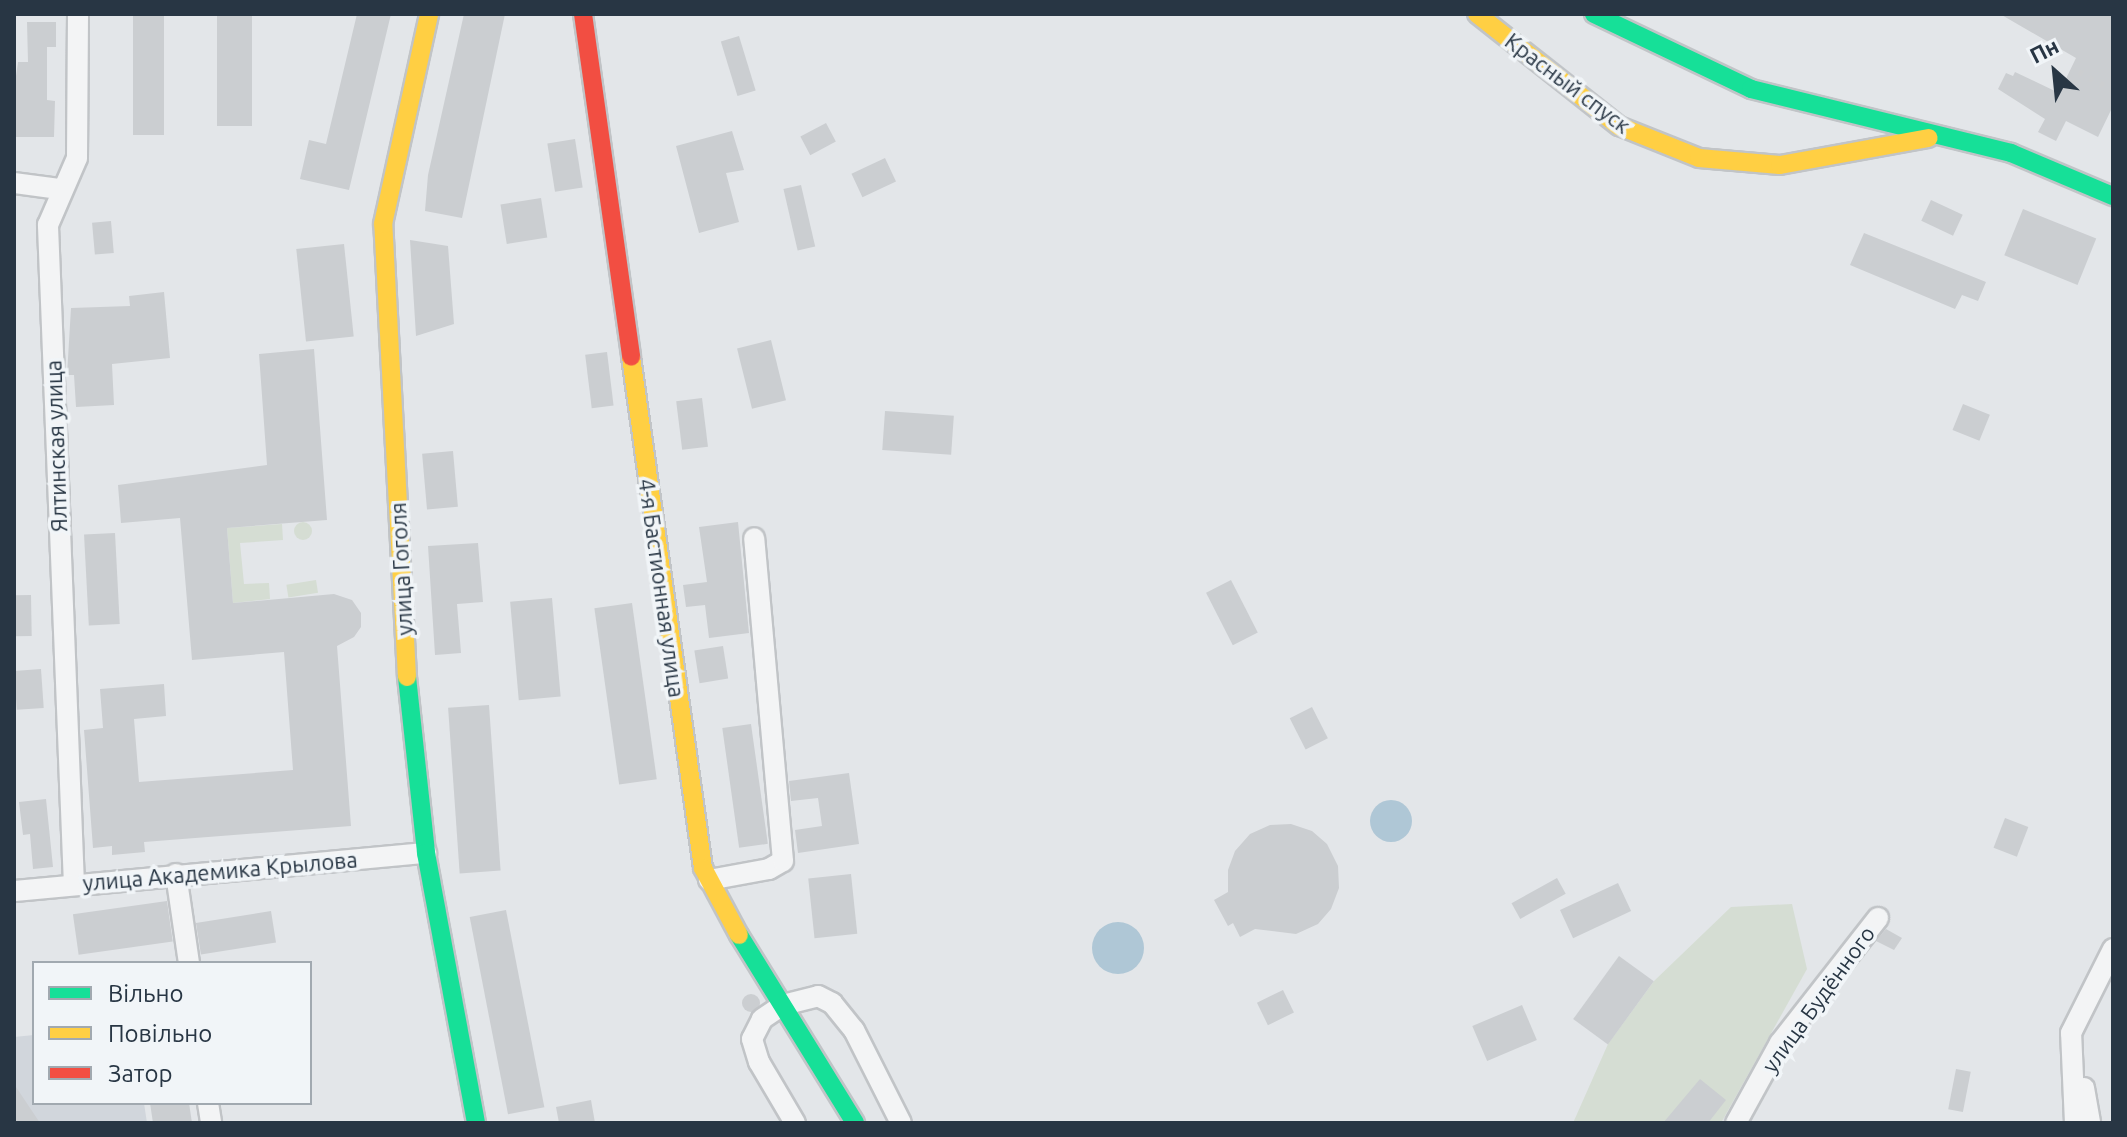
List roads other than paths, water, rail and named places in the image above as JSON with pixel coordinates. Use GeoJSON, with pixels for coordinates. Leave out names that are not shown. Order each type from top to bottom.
{"type":"FeatureCollection","features":[{"type":"Feature","properties":{"kind":"main road","name":"улица Гоголя"},"geometry":{"type":"LineString","coordinates":[[429,14],[383,224],[406,663],[426,853],[476,1123]]}},
{"type":"Feature","properties":{"kind":"main road","name":"4-я Бастионная улица"},"geometry":{"type":"LineString","coordinates":[[583,14],[694,828],[709,880],[855,1123]]}},
{"type":"Feature","properties":{"kind":"main road","name":"Красный спуск"},"geometry":{"type":"LineString","coordinates":[[1477,14],[1619,126],[1699,158],[1780,165],[1946,135]]}},
{"type":"Feature","properties":{"kind":"main road"},"geometry":{"type":"LineString","coordinates":[[1594,14],[1751,89],[2011,153],[2113,196]]}},
{"type":"Feature","properties":{"kind":"street","name":"Ялтинская улица"},"geometry":{"type":"LineString","coordinates":[[74,885],[48,225],[59,189],[77,158],[78,14]]}},
{"type":"Feature","properties":{"kind":"street"},"geometry":{"type":"LineString","coordinates":[[14,183],[59,189]]}},
{"type":"Feature","properties":{"kind":"street"},"geometry":{"type":"LineString","coordinates":[[709,880],[769,869],[783,861],[754,538]]}},
{"type":"Feature","properties":{"kind":"street","name":"улица Академика Крылова"},"geometry":{"type":"LineString","coordinates":[[14,891],[426,853]]}},
{"type":"Feature","properties":{"kind":"street"},"geometry":{"type":"LineString","coordinates":[[176,874],[189,961]]}},
{"type":"Feature","properties":{"kind":"street","name":"улица Будённого"},"geometry":{"type":"LineString","coordinates":[[1736,1123],[1780,1043],[1878,918]]}},
{"type":"Feature","properties":{"kind":"street"},"geometry":{"type":"LineString","coordinates":[[2075,1123],[2071,1033],[2113,949]]}},
{"type":"Feature","properties":{"kind":"street"},"geometry":{"type":"LineString","coordinates":[[795,1123],[759,1062],[752,1039],[762,1019],[783,1005],[818,996],[832,1003],[869,1057],[901,1123]]}},
{"type":"Feature","properties":{"kind":"street"},"geometry":{"type":"LineString","coordinates":[[2071,1033],[2090,1123]]}},
{"type":"Feature","properties":{"kind":"water"},"geometry":{"type":"Polygon","coordinates":[[[1391,800],[1406,806],[1412,821],[1406,836],[1391,842],[1376,836],[1370,821],[1376,806],[1391,800]]]}},
{"type":"Feature","properties":{"kind":"water"},"geometry":{"type":"Polygon","coordinates":[[[1118,922],[1137,929],[1144,948],[1137,967],[1118,974],[1099,967],[1092,948],[1099,929],[1118,922]]]}},
{"type":"Feature","properties":{"kind":"railway"},"geometry":{"type":"LineString","coordinates":[[2079,72],[2113,91]]}}]}
